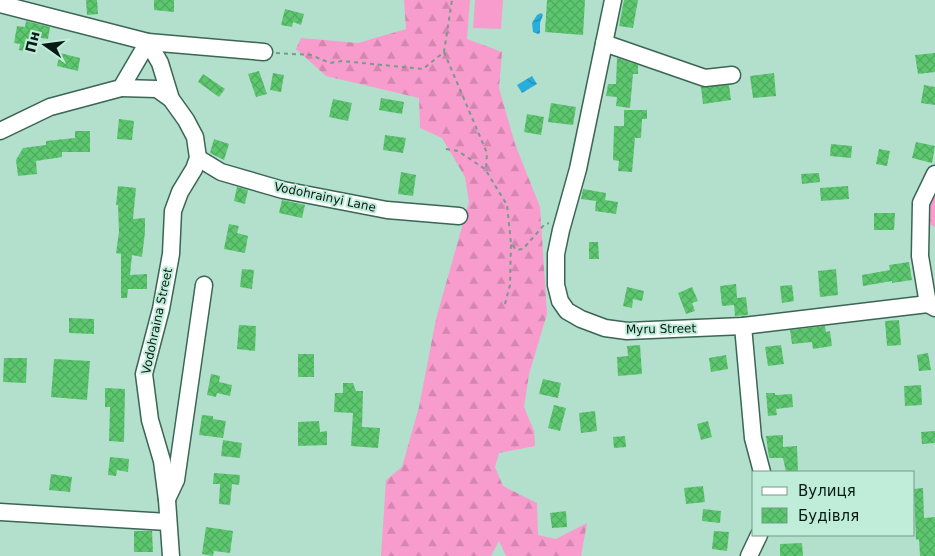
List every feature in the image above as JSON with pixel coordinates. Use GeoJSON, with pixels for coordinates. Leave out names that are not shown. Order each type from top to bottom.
{"type":"FeatureCollection","features":[{"type":"Feature","properties":{"kind":"street","name":"Myru Street"},"geometry":{"type":"LineString","coordinates":[[613,0],[578,168],[556,254],[556,285],[560,300],[567,311],[581,319],[605,328],[627,331],[743,326],[931,306]]}},
{"type":"Feature","properties":{"kind":"street"},"geometry":{"type":"LineString","coordinates":[[0,4],[148,42],[264,52]]}},
{"type":"Feature","properties":{"kind":"street"},"geometry":{"type":"LineString","coordinates":[[121,88],[148,42]]}},
{"type":"Feature","properties":{"kind":"street"},"geometry":{"type":"LineString","coordinates":[[148,42],[160,64],[171,99],[195,137],[198,158]]}},
{"type":"Feature","properties":{"kind":"street"},"geometry":{"type":"LineString","coordinates":[[604,43],[705,78],[732,75]]}},
{"type":"Feature","properties":{"kind":"street"},"geometry":{"type":"LineString","coordinates":[[0,130],[50,106],[121,88],[157,89],[171,99]]}},
{"type":"Feature","properties":{"kind":"street","name":"Vodohrainyi Lane"},"geometry":{"type":"LineString","coordinates":[[198,158],[221,172],[283,190],[387,210],[459,216]]}},
{"type":"Feature","properties":{"kind":"street","name":"Vodohraina Street"},"geometry":{"type":"LineString","coordinates":[[171,556],[162,461],[150,420],[144,374],[161,309],[170,254],[173,211],[180,192],[194,169],[198,158]]}},
{"type":"Feature","properties":{"kind":"street"},"geometry":{"type":"LineString","coordinates":[[931,306],[920,256],[922,203],[935,174]]}},
{"type":"Feature","properties":{"kind":"street"},"geometry":{"type":"LineString","coordinates":[[167,500],[176,480],[204,286]]}},
{"type":"Feature","properties":{"kind":"street"},"geometry":{"type":"LineString","coordinates":[[743,326],[753,438],[762,471]]}},
{"type":"Feature","properties":{"kind":"street"},"geometry":{"type":"LineString","coordinates":[[0,512],[168,522]]}},
{"type":"Feature","properties":{"kind":"street"},"geometry":{"type":"LineString","coordinates":[[749,556],[759,536]]}},
{"type":"Feature","properties":{"kind":"path"},"geometry":{"type":"LineString","coordinates":[[452,0],[444,52],[486,153],[486,169]]}},
{"type":"Feature","properties":{"kind":"path"},"geometry":{"type":"LineString","coordinates":[[264,52],[311,55],[330,62],[342,61],[423,69],[444,52]]}},
{"type":"Feature","properties":{"kind":"path"},"geometry":{"type":"LineString","coordinates":[[446,149],[458,151],[486,169],[507,205],[511,243],[510,285],[505,304]]}},
{"type":"Feature","properties":{"kind":"path"},"geometry":{"type":"LineString","coordinates":[[511,243],[516,250],[523,249],[544,225],[552,222],[561,230]]}},
{"type":"Feature","properties":{"kind":"green space"},"geometry":{"type":"Polygon","coordinates":[[[404,0],[470,0],[467,39],[502,52],[499,88],[515,144],[540,207],[547,314],[529,374],[524,407],[534,431],[535,446],[499,453],[495,467],[503,486],[537,503],[538,535],[556,539],[587,523],[581,556],[506,556],[499,541],[491,556],[381,556],[386,480],[402,467],[419,407],[436,319],[469,202],[465,177],[442,138],[420,128],[419,98],[326,76],[296,49],[301,38],[358,43],[406,29],[404,0]]]}},
{"type":"Feature","properties":{"kind":"green space"},"geometry":{"type":"Polygon","coordinates":[[[475,0],[503,0],[501,29],[473,28],[475,0]]]}},
{"type":"Feature","properties":{"kind":"green space"},"geometry":{"type":"Polygon","coordinates":[[[935,184],[935,227],[929,224],[926,205],[935,184]]]}},
{"type":"Feature","properties":{"kind":"water"},"geometry":{"type":"Polygon","coordinates":[[[541,13],[543,15],[540,23],[540,33],[538,34],[533,32],[532,23],[537,15],[541,13]]]}},
{"type":"Feature","properties":{"kind":"water"},"geometry":{"type":"Polygon","coordinates":[[[532,76],[537,84],[522,93],[517,85],[532,76]]]}},
{"type":"Feature","properties":{"kind":"building"},"geometry":{"type":"Polygon","coordinates":[[[86,0],[97,0],[98,14],[87,15],[86,0]]]}},
{"type":"Feature","properties":{"kind":"building"},"geometry":{"type":"Polygon","coordinates":[[[154,0],[174,0],[174,12],[154,10],[154,0]]]}},
{"type":"Feature","properties":{"kind":"building"},"geometry":{"type":"Polygon","coordinates":[[[547,0],[585,0],[583,35],[545,32],[547,0]]]}},
{"type":"Feature","properties":{"kind":"building"},"geometry":{"type":"Polygon","coordinates":[[[624,0],[638,0],[633,28],[619,26],[624,0]]]}},
{"type":"Feature","properties":{"kind":"building"},"geometry":{"type":"Polygon","coordinates":[[[285,9],[304,14],[301,25],[293,22],[292,27],[281,25],[285,9]]]}},
{"type":"Feature","properties":{"kind":"building"},"geometry":{"type":"Polygon","coordinates":[[[26,21],[50,27],[48,39],[35,37],[32,53],[19,50],[20,44],[14,43],[17,26],[25,27],[26,21]]]}},
{"type":"Feature","properties":{"kind":"building"},"geometry":{"type":"Polygon","coordinates":[[[60,53],[80,58],[78,71],[57,66],[60,53]]]}},
{"type":"Feature","properties":{"kind":"building"},"geometry":{"type":"Polygon","coordinates":[[[935,53],[935,72],[918,74],[915,55],[935,53]]]}},
{"type":"Feature","properties":{"kind":"building"},"geometry":{"type":"Polygon","coordinates":[[[617,58],[638,65],[638,74],[633,74],[630,108],[616,106],[617,97],[606,96],[608,84],[616,84],[617,58]]]}},
{"type":"Feature","properties":{"kind":"building"},"geometry":{"type":"Polygon","coordinates":[[[259,71],[267,94],[256,97],[248,74],[259,71]]]}},
{"type":"Feature","properties":{"kind":"building"},"geometry":{"type":"Polygon","coordinates":[[[273,73],[284,75],[281,92],[270,90],[273,73]]]}},
{"type":"Feature","properties":{"kind":"building"},"geometry":{"type":"Polygon","coordinates":[[[774,73],[776,96],[753,98],[750,76],[774,73]]]}},
{"type":"Feature","properties":{"kind":"building"},"geometry":{"type":"Polygon","coordinates":[[[203,74],[225,89],[219,97],[198,82],[203,74]]]}},
{"type":"Feature","properties":{"kind":"building"},"geometry":{"type":"Polygon","coordinates":[[[729,85],[731,100],[703,104],[701,87],[729,85]]]}},
{"type":"Feature","properties":{"kind":"building"},"geometry":{"type":"Polygon","coordinates":[[[924,85],[935,87],[935,105],[921,103],[924,85]]]}},
{"type":"Feature","properties":{"kind":"building"},"geometry":{"type":"Polygon","coordinates":[[[381,98],[404,102],[402,114],[379,110],[381,98]]]}},
{"type":"Feature","properties":{"kind":"building"},"geometry":{"type":"Polygon","coordinates":[[[333,99],[352,103],[348,121],[329,117],[333,99]]]}},
{"type":"Feature","properties":{"kind":"building"},"geometry":{"type":"Polygon","coordinates":[[[551,103],[576,107],[573,125],[548,122],[551,103]]]}},
{"type":"Feature","properties":{"kind":"building"},"geometry":{"type":"Polygon","coordinates":[[[624,110],[647,110],[647,119],[642,119],[641,138],[635,138],[632,172],[618,171],[619,161],[613,160],[614,126],[624,126],[624,110]]]}},
{"type":"Feature","properties":{"kind":"building"},"geometry":{"type":"Polygon","coordinates":[[[527,114],[544,117],[541,135],[524,132],[527,114]]]}},
{"type":"Feature","properties":{"kind":"building"},"geometry":{"type":"Polygon","coordinates":[[[119,119],[134,121],[132,140],[117,139],[119,119]]]}},
{"type":"Feature","properties":{"kind":"building"},"geometry":{"type":"Polygon","coordinates":[[[75,131],[90,131],[90,152],[62,152],[62,157],[36,161],[37,174],[18,176],[16,160],[23,148],[46,145],[46,141],[75,138],[75,131]]]}},
{"type":"Feature","properties":{"kind":"building"},"geometry":{"type":"Polygon","coordinates":[[[385,135],[406,138],[403,153],[383,150],[385,135]]]}},
{"type":"Feature","properties":{"kind":"building"},"geometry":{"type":"Polygon","coordinates":[[[214,139],[229,144],[224,160],[210,153],[214,139]]]}},
{"type":"Feature","properties":{"kind":"building"},"geometry":{"type":"Polygon","coordinates":[[[916,142],[935,146],[932,163],[912,158],[916,142]]]}},
{"type":"Feature","properties":{"kind":"building"},"geometry":{"type":"Polygon","coordinates":[[[831,144],[852,146],[851,158],[830,156],[831,144]]]}},
{"type":"Feature","properties":{"kind":"building"},"geometry":{"type":"Polygon","coordinates":[[[879,149],[890,151],[887,166],[876,164],[879,149]]]}},
{"type":"Feature","properties":{"kind":"building"},"geometry":{"type":"Polygon","coordinates":[[[401,172],[416,175],[413,196],[398,194],[401,172]]]}},
{"type":"Feature","properties":{"kind":"building"},"geometry":{"type":"Polygon","coordinates":[[[819,173],[820,182],[802,184],[801,174],[819,173]]]}},
{"type":"Feature","properties":{"kind":"building"},"geometry":{"type":"Polygon","coordinates":[[[118,186],[136,188],[133,219],[145,218],[142,257],[132,255],[130,275],[147,274],[147,289],[128,289],[127,298],[121,298],[121,254],[116,253],[119,232],[118,205],[116,205],[118,186]]]}},
{"type":"Feature","properties":{"kind":"building"},"geometry":{"type":"Polygon","coordinates":[[[848,186],[849,199],[821,201],[820,188],[848,186]]]}},
{"type":"Feature","properties":{"kind":"building"},"geometry":{"type":"Polygon","coordinates":[[[237,187],[248,190],[245,204],[234,201],[237,187]]]}},
{"type":"Feature","properties":{"kind":"building"},"geometry":{"type":"Polygon","coordinates":[[[583,189],[606,193],[605,200],[618,202],[616,214],[595,211],[596,201],[581,199],[583,189]]]}},
{"type":"Feature","properties":{"kind":"building"},"geometry":{"type":"Polygon","coordinates":[[[282,200],[305,205],[302,218],[279,213],[282,200]]]}},
{"type":"Feature","properties":{"kind":"building"},"geometry":{"type":"Polygon","coordinates":[[[874,213],[895,213],[894,230],[874,230],[874,213]]]}},
{"type":"Feature","properties":{"kind":"building"},"geometry":{"type":"Polygon","coordinates":[[[229,224],[239,226],[237,233],[248,236],[245,253],[224,249],[229,224]]]}},
{"type":"Feature","properties":{"kind":"building"},"geometry":{"type":"Polygon","coordinates":[[[589,242],[598,242],[599,259],[589,259],[589,242]]]}},
{"type":"Feature","properties":{"kind":"building"},"geometry":{"type":"Polygon","coordinates":[[[909,262],[912,280],[863,286],[862,275],[890,270],[889,265],[909,262]]]}},
{"type":"Feature","properties":{"kind":"building"},"geometry":{"type":"Polygon","coordinates":[[[242,269],[254,270],[252,289],[240,287],[242,269]]]}},
{"type":"Feature","properties":{"kind":"building"},"geometry":{"type":"Polygon","coordinates":[[[836,269],[838,295],[820,297],[818,271],[836,269]]]}},
{"type":"Feature","properties":{"kind":"building"},"geometry":{"type":"Polygon","coordinates":[[[736,284],[737,298],[746,297],[748,315],[735,316],[734,305],[722,306],[720,286],[736,284]]]}},
{"type":"Feature","properties":{"kind":"building"},"geometry":{"type":"Polygon","coordinates":[[[792,285],[794,301],[782,303],[780,286],[792,285]]]}},
{"type":"Feature","properties":{"kind":"building"},"geometry":{"type":"Polygon","coordinates":[[[627,287],[644,291],[642,301],[633,299],[632,308],[623,306],[627,287]]]}},
{"type":"Feature","properties":{"kind":"building"},"geometry":{"type":"Polygon","coordinates":[[[692,287],[698,301],[692,303],[695,311],[686,314],[678,293],[692,287]]]}},
{"type":"Feature","properties":{"kind":"building"},"geometry":{"type":"Polygon","coordinates":[[[69,318],[94,319],[94,334],[69,333],[69,318]]]}},
{"type":"Feature","properties":{"kind":"building"},"geometry":{"type":"Polygon","coordinates":[[[899,320],[901,345],[887,346],[885,321],[899,320]]]}},
{"type":"Feature","properties":{"kind":"building"},"geometry":{"type":"Polygon","coordinates":[[[239,325],[256,326],[255,351],[237,349],[239,325]]]}},
{"type":"Feature","properties":{"kind":"building"},"geometry":{"type":"Polygon","coordinates":[[[825,326],[826,332],[830,331],[832,346],[813,349],[812,342],[792,344],[790,330],[825,326]]]}},
{"type":"Feature","properties":{"kind":"building"},"geometry":{"type":"Polygon","coordinates":[[[640,345],[642,374],[618,376],[617,357],[628,356],[627,346],[640,345]]]}},
{"type":"Feature","properties":{"kind":"building"},"geometry":{"type":"Polygon","coordinates":[[[781,345],[784,364],[768,366],[765,347],[781,345]]]}},
{"type":"Feature","properties":{"kind":"building"},"geometry":{"type":"Polygon","coordinates":[[[928,353],[931,370],[919,371],[917,355],[928,353]]]}},
{"type":"Feature","properties":{"kind":"building"},"geometry":{"type":"Polygon","coordinates":[[[298,354],[314,354],[314,377],[298,377],[298,354]]]}},
{"type":"Feature","properties":{"kind":"building"},"geometry":{"type":"Polygon","coordinates":[[[726,355],[728,369],[711,372],[709,358],[726,355]]]}},
{"type":"Feature","properties":{"kind":"building"},"geometry":{"type":"Polygon","coordinates":[[[4,358],[27,358],[26,383],[3,382],[4,358]]]}},
{"type":"Feature","properties":{"kind":"building"},"geometry":{"type":"Polygon","coordinates":[[[54,359],[90,361],[87,400],[51,397],[54,359]]]}},
{"type":"Feature","properties":{"kind":"building"},"geometry":{"type":"Polygon","coordinates":[[[211,374],[220,376],[219,382],[232,385],[230,396],[217,393],[216,397],[207,395],[211,374]]]}},
{"type":"Feature","properties":{"kind":"building"},"geometry":{"type":"Polygon","coordinates":[[[543,379],[561,383],[558,398],[539,394],[543,379]]]}},
{"type":"Feature","properties":{"kind":"building"},"geometry":{"type":"Polygon","coordinates":[[[343,383],[353,383],[356,391],[363,391],[362,427],[380,428],[378,448],[351,446],[353,413],[334,412],[335,393],[343,393],[343,383]]]}},
{"type":"Feature","properties":{"kind":"building"},"geometry":{"type":"Polygon","coordinates":[[[921,385],[922,405],[905,406],[904,386],[921,385]]]}},
{"type":"Feature","properties":{"kind":"building"},"geometry":{"type":"Polygon","coordinates":[[[105,388],[125,389],[124,442],[109,441],[110,407],[105,407],[105,388]]]}},
{"type":"Feature","properties":{"kind":"building"},"geometry":{"type":"Polygon","coordinates":[[[766,393],[775,393],[775,395],[792,394],[793,407],[776,409],[777,415],[768,416],[766,393]]]}},
{"type":"Feature","properties":{"kind":"building"},"geometry":{"type":"Polygon","coordinates":[[[554,405],[566,408],[560,431],[548,428],[554,405]]]}},
{"type":"Feature","properties":{"kind":"building"},"geometry":{"type":"Polygon","coordinates":[[[595,411],[597,431],[581,433],[579,413],[595,411]]]}},
{"type":"Feature","properties":{"kind":"building"},"geometry":{"type":"Polygon","coordinates":[[[202,415],[213,416],[213,419],[226,421],[223,438],[199,435],[202,415]]]}},
{"type":"Feature","properties":{"kind":"building"},"geometry":{"type":"Polygon","coordinates":[[[319,421],[320,432],[327,431],[327,445],[298,446],[298,422],[319,421]]]}},
{"type":"Feature","properties":{"kind":"building"},"geometry":{"type":"Polygon","coordinates":[[[708,421],[712,437],[701,440],[697,424],[708,421]]]}},
{"type":"Feature","properties":{"kind":"building"},"geometry":{"type":"Polygon","coordinates":[[[935,431],[935,443],[922,444],[921,432],[935,431]]]}},
{"type":"Feature","properties":{"kind":"building"},"geometry":{"type":"Polygon","coordinates":[[[783,435],[783,447],[797,446],[798,471],[786,471],[783,458],[769,458],[766,436],[783,435]]]}},
{"type":"Feature","properties":{"kind":"building"},"geometry":{"type":"Polygon","coordinates":[[[625,436],[626,447],[614,448],[613,437],[625,436]]]}},
{"type":"Feature","properties":{"kind":"building"},"geometry":{"type":"Polygon","coordinates":[[[223,440],[242,443],[240,458],[221,456],[223,440]]]}},
{"type":"Feature","properties":{"kind":"building"},"geometry":{"type":"Polygon","coordinates":[[[110,457],[129,459],[128,472],[117,470],[116,476],[108,475],[110,457]]]}},
{"type":"Feature","properties":{"kind":"building"},"geometry":{"type":"Polygon","coordinates":[[[214,473],[240,475],[239,485],[232,484],[230,505],[219,504],[220,484],[213,484],[214,473]]]}},
{"type":"Feature","properties":{"kind":"building"},"geometry":{"type":"Polygon","coordinates":[[[51,474],[72,477],[70,492],[49,490],[51,474]]]}},
{"type":"Feature","properties":{"kind":"building"},"geometry":{"type":"Polygon","coordinates":[[[703,486],[705,502],[686,504],[684,488],[703,486]]]}},
{"type":"Feature","properties":{"kind":"building"},"geometry":{"type":"Polygon","coordinates":[[[923,488],[924,518],[935,517],[935,556],[920,556],[919,539],[916,540],[915,489],[923,488]]]}},
{"type":"Feature","properties":{"kind":"building"},"geometry":{"type":"Polygon","coordinates":[[[703,509],[721,511],[720,523],[702,521],[703,509]]]}},
{"type":"Feature","properties":{"kind":"building"},"geometry":{"type":"Polygon","coordinates":[[[566,511],[567,527],[552,528],[550,513],[566,511]]]}},
{"type":"Feature","properties":{"kind":"building"},"geometry":{"type":"Polygon","coordinates":[[[206,527],[233,531],[230,553],[214,551],[213,556],[202,554],[206,527]]]}},
{"type":"Feature","properties":{"kind":"building"},"geometry":{"type":"Polygon","coordinates":[[[134,531],[152,531],[153,552],[134,552],[134,531]]]}},
{"type":"Feature","properties":{"kind":"building"},"geometry":{"type":"Polygon","coordinates":[[[714,531],[729,532],[727,551],[712,549],[714,531]]]}},
{"type":"Feature","properties":{"kind":"building"},"geometry":{"type":"Polygon","coordinates":[[[802,543],[803,556],[780,556],[780,544],[802,543]]]}}]}
